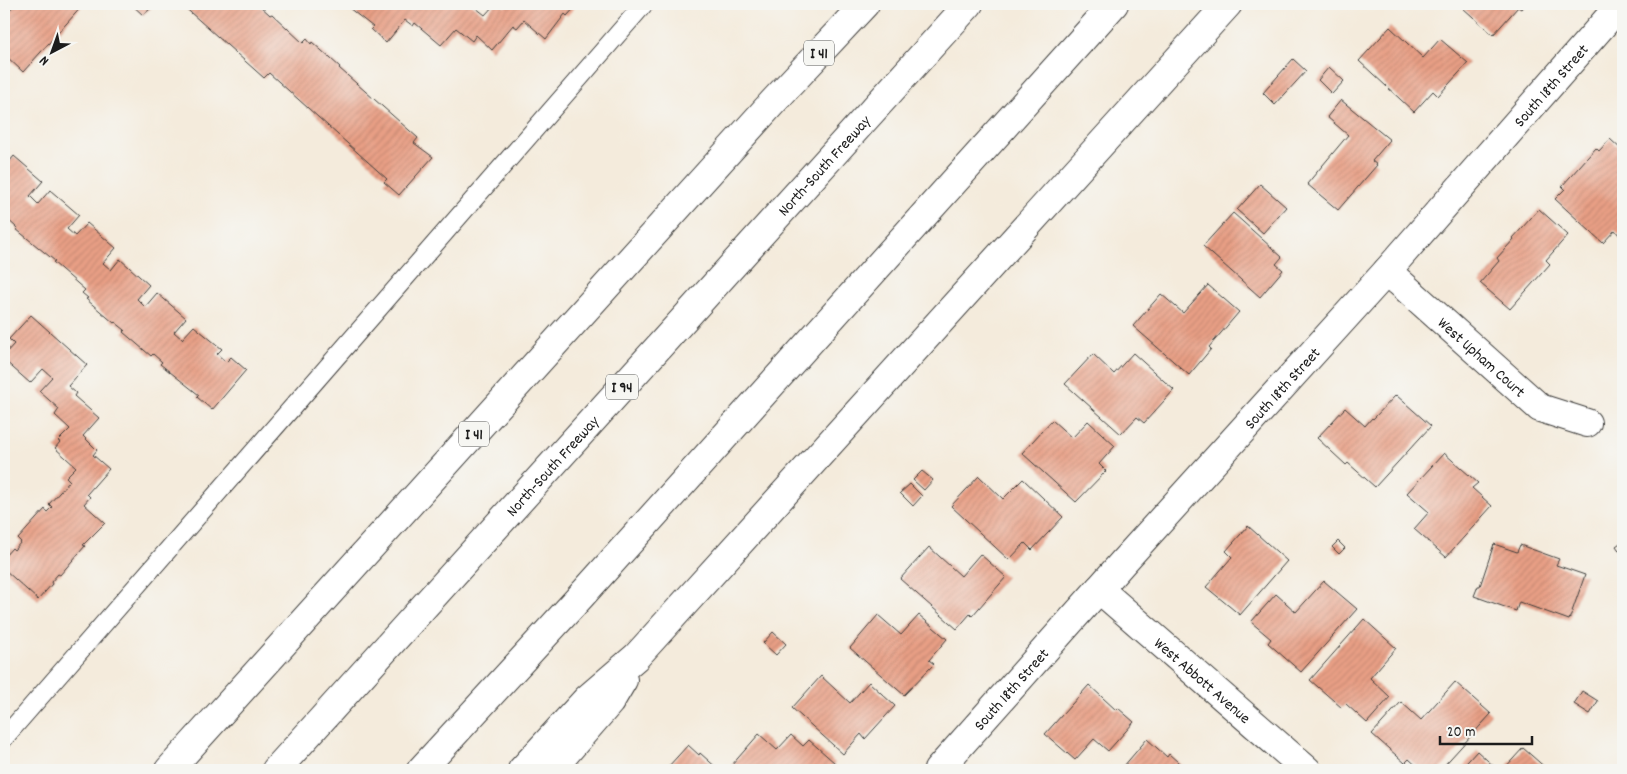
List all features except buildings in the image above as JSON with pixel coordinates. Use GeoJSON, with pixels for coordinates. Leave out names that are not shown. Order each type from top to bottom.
{"type":"FeatureCollection","features":[{"type":"Feature","properties":{"kind":"main road"},"geometry":{"type":"LineString","coordinates":[[773,102],[850,4]]}},
{"type":"Feature","properties":{"kind":"main road","name":"I 41"},"geometry":{"type":"LineString","coordinates":[[170,770],[773,102],[865,4]]}},
{"type":"Feature","properties":{"kind":"main road","name":"North-South Freeway"},"geometry":{"type":"LineString","coordinates":[[276,770],[969,4]]}},
{"type":"Feature","properties":{"kind":"main road"},"geometry":{"type":"LineString","coordinates":[[421,770],[581,596],[1114,4]]}},
{"type":"Feature","properties":{"kind":"main road"},"geometry":{"type":"LineString","coordinates":[[522,770],[587,699],[636,657],[1228,4]]}},
{"type":"Feature","properties":{"kind":"main road","name":"South 18th Street"},"geometry":{"type":"LineString","coordinates":[[938,770],[1386,272],[1621,4]]}},
{"type":"Feature","properties":{"kind":"main road","name":"West Upham Court"},"geometry":{"type":"LineString","coordinates":[[1386,272],[1540,408],[1587,423]]}},
{"type":"Feature","properties":{"kind":"main road","name":"West Abbott Avenue"},"geometry":{"type":"LineString","coordinates":[[1099,589],[1307,770]]}},
{"type":"Feature","properties":{"kind":"main road"},"geometry":{"type":"LineString","coordinates":[[551,770],[610,702],[636,657]]}},
{"type":"Feature","properties":{"kind":"lane"},"geometry":{"type":"LineString","coordinates":[[4,738],[644,4]]}}]}
